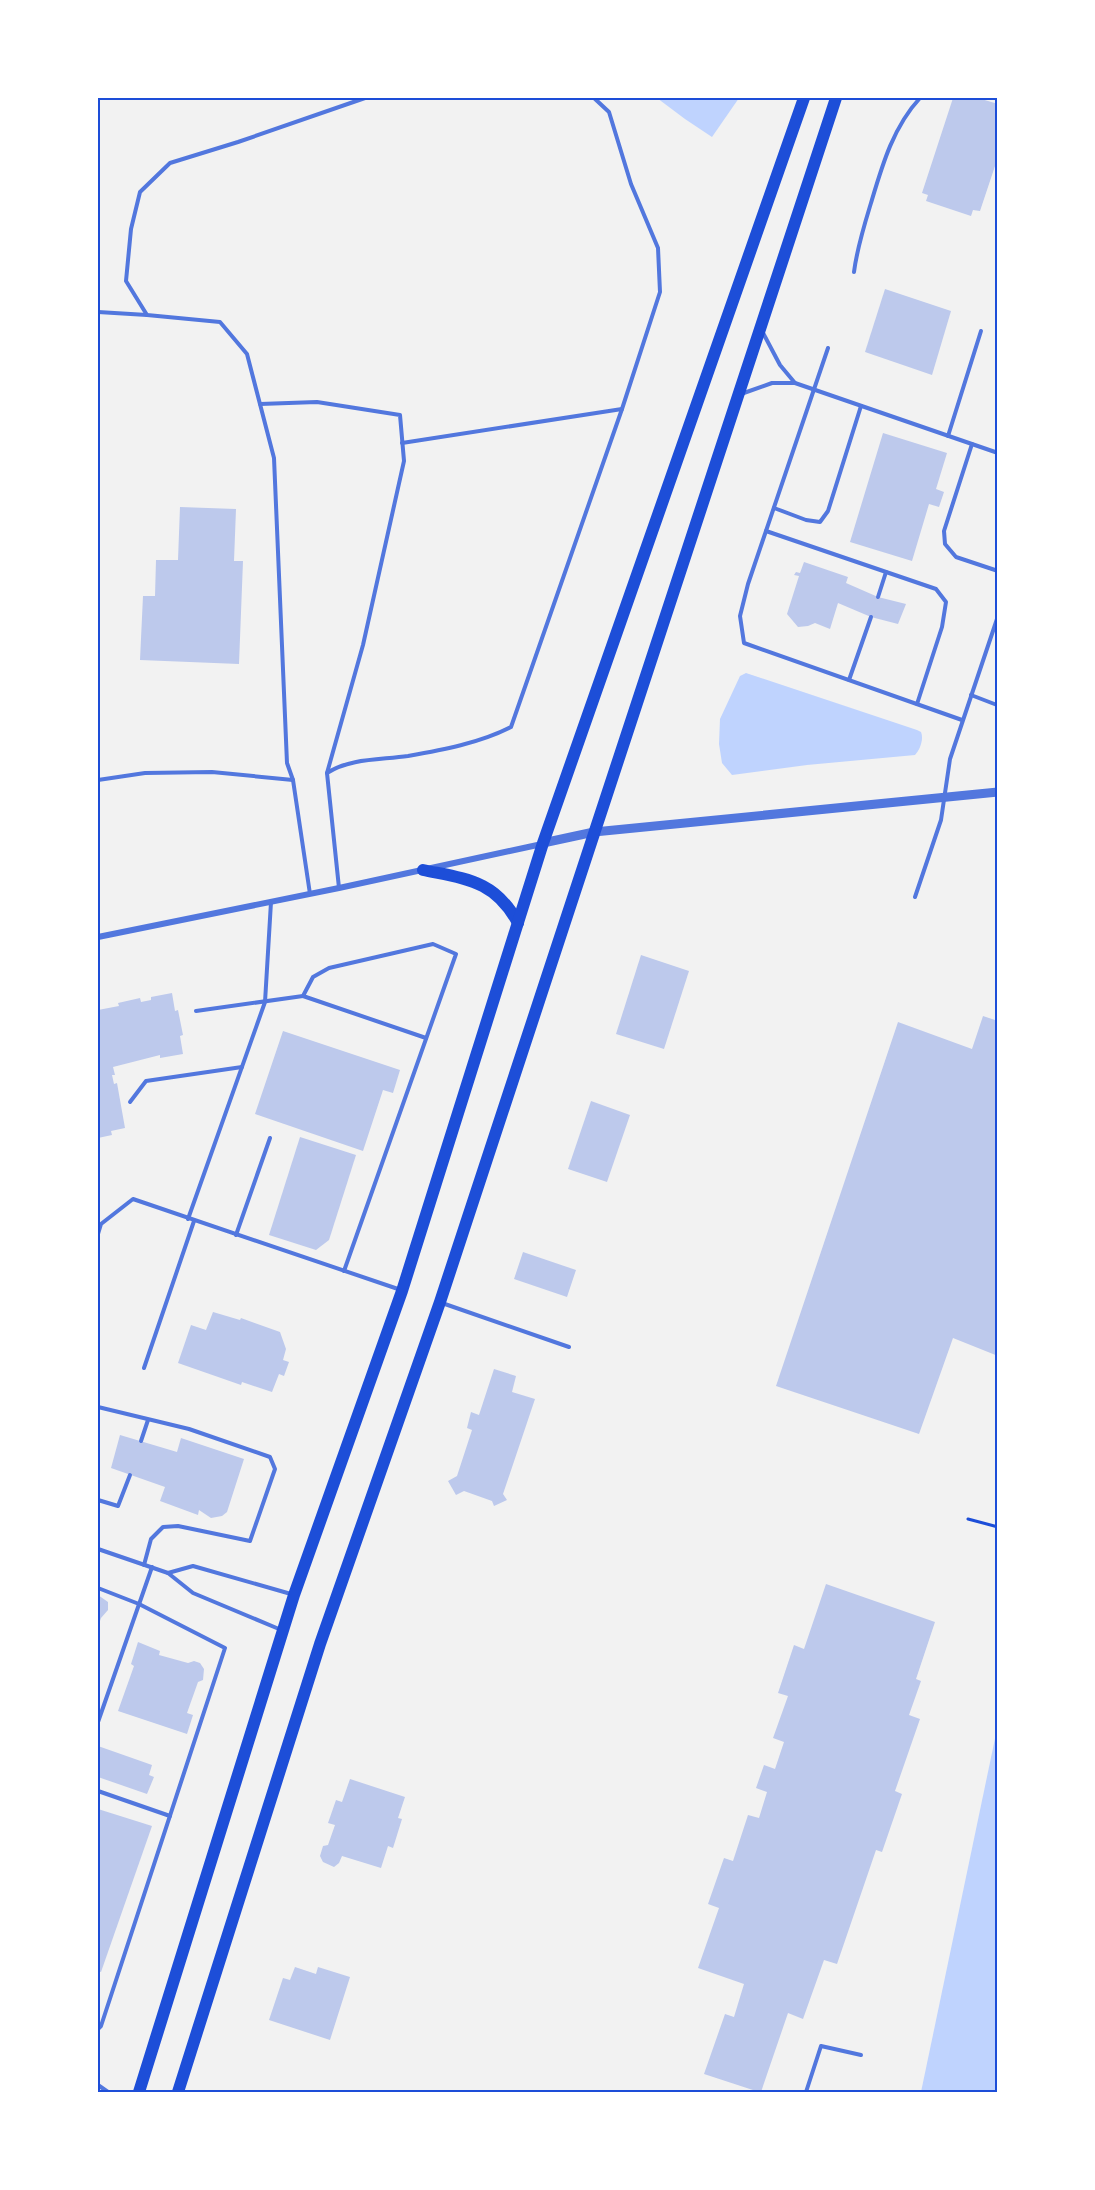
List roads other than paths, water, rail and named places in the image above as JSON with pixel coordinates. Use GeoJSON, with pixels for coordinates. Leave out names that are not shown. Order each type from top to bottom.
{"type":"FeatureCollection","features":[{"type":"Feature","properties":{"kind":"main road"},"geometry":{"type":"LineString","coordinates":[[139,2092],[294,1595],[402,1291],[543,843],[804,98]]}},
{"type":"Feature","properties":{"kind":"main road"},"geometry":{"type":"LineString","coordinates":[[177,2092],[323,1635],[440,1302],[836,98]]}},
{"type":"Feature","properties":{"kind":"main road"},"geometry":{"type":"LineString","coordinates":[[423,870],[487,887],[502,899],[518,923]]}},
{"type":"Feature","properties":{"kind":"street"},"geometry":{"type":"LineString","coordinates":[[98,937],[339,888],[594,832],[998,792]]}},
{"type":"Feature","properties":{"kind":"lane"},"geometry":{"type":"LineString","coordinates":[[147,315],[126,281],[131,229],[140,192],[170,163],[365,98]]}},
{"type":"Feature","properties":{"kind":"lane"},"geometry":{"type":"LineString","coordinates":[[327,773],[340,765],[411,755],[491,738],[511,727],[622,409],[660,292],[658,248],[631,184],[609,112],[594,98]]}},
{"type":"Feature","properties":{"kind":"lane"},"geometry":{"type":"LineString","coordinates":[[854,272],[857,248],[886,155],[908,110],[920,98]]}},
{"type":"Feature","properties":{"kind":"lane"},"geometry":{"type":"LineString","coordinates":[[98,312],[220,322],[247,354],[274,458],[287,763],[293,780],[310,894]]}},
{"type":"Feature","properties":{"kind":"lane"},"geometry":{"type":"LineString","coordinates":[[760,327],[780,365],[795,383]]}},
{"type":"Feature","properties":{"kind":"lane"},"geometry":{"type":"LineString","coordinates":[[948,436],[981,331]]}},
{"type":"Feature","properties":{"kind":"lane"},"geometry":{"type":"LineString","coordinates":[[828,348],[748,584],[740,616],[744,642],[962,720]]}},
{"type":"Feature","properties":{"kind":"lane"},"geometry":{"type":"LineString","coordinates":[[738,396],[772,383],[795,383],[998,453]]}},
{"type":"Feature","properties":{"kind":"lane"},"geometry":{"type":"LineString","coordinates":[[260,404],[317,402],[400,416],[404,461],[363,645],[327,773],[339,888]]}},
{"type":"Feature","properties":{"kind":"lane"},"geometry":{"type":"LineString","coordinates":[[774,508],[806,520],[820,522],[828,511],[861,406]]}},
{"type":"Feature","properties":{"kind":"lane"},"geometry":{"type":"LineString","coordinates":[[402,443],[622,409]]}},
{"type":"Feature","properties":{"kind":"lane"},"geometry":{"type":"LineString","coordinates":[[972,444],[944,531],[945,544],[956,556],[998,571]]}},
{"type":"Feature","properties":{"kind":"lane"},"geometry":{"type":"LineString","coordinates":[[766,531],[936,589],[946,602],[942,627],[917,704]]}},
{"type":"Feature","properties":{"kind":"lane"},"geometry":{"type":"LineString","coordinates":[[878,597],[886,572]]}},
{"type":"Feature","properties":{"kind":"lane"},"geometry":{"type":"LineString","coordinates":[[915,897],[941,820],[950,759],[998,616]]}},
{"type":"Feature","properties":{"kind":"lane"},"geometry":{"type":"LineString","coordinates":[[849,680],[871,617]]}},
{"type":"Feature","properties":{"kind":"lane"},"geometry":{"type":"LineString","coordinates":[[971,695],[997,705]]}},
{"type":"Feature","properties":{"kind":"lane"},"geometry":{"type":"LineString","coordinates":[[98,780],[145,773],[212,772],[293,780]]}},
{"type":"Feature","properties":{"kind":"lane"},"geometry":{"type":"LineString","coordinates":[[188,1219],[265,1002],[271,902]]}},
{"type":"Feature","properties":{"kind":"lane"},"geometry":{"type":"LineString","coordinates":[[303,996],[313,977],[329,969],[433,944],[456,954],[344,1271]]}},
{"type":"Feature","properties":{"kind":"lane"},"geometry":{"type":"LineString","coordinates":[[196,1011],[303,996],[426,1038]]}},
{"type":"Feature","properties":{"kind":"lane"},"geometry":{"type":"LineString","coordinates":[[130,1102],[146,1081],[242,1067]]}},
{"type":"Feature","properties":{"kind":"lane"},"geometry":{"type":"LineString","coordinates":[[237,1235],[270,1138]]}},
{"type":"Feature","properties":{"kind":"lane"},"geometry":{"type":"LineString","coordinates":[[98,1234],[101,1224],[133,1198],[188,1219],[402,1291]]}},
{"type":"Feature","properties":{"kind":"lane"},"geometry":{"type":"LineString","coordinates":[[144,1368],[195,1221]]}},
{"type":"Feature","properties":{"kind":"lane"},"geometry":{"type":"LineString","coordinates":[[440,1302],[569,1347]]}},
{"type":"Feature","properties":{"kind":"lane"},"geometry":{"type":"LineString","coordinates":[[98,1407],[189,1429],[270,1457],[275,1469],[250,1541],[178,1526],[163,1527],[151,1539],[144,1565]]}},
{"type":"Feature","properties":{"kind":"lane"},"geometry":{"type":"LineString","coordinates":[[141,1441],[148,1420]]}},
{"type":"Feature","properties":{"kind":"lane"},"geometry":{"type":"LineString","coordinates":[[98,1500],[118,1506],[130,1474]]}},
{"type":"Feature","properties":{"kind":"lane"},"geometry":{"type":"LineString","coordinates":[[98,1549],[168,1573],[193,1593],[284,1631]]}},
{"type":"Feature","properties":{"kind":"lane"},"geometry":{"type":"LineString","coordinates":[[168,1573],[194,1566],[294,1595]]}},
{"type":"Feature","properties":{"kind":"lane"},"geometry":{"type":"LineString","coordinates":[[98,1722],[152,1568]]}},
{"type":"Feature","properties":{"kind":"lane"},"geometry":{"type":"LineString","coordinates":[[98,1588],[139,1604],[225,1648],[101,2026],[98,2029]]}},
{"type":"Feature","properties":{"kind":"lane"},"geometry":{"type":"LineString","coordinates":[[98,1791],[170,1816]]}},
{"type":"Feature","properties":{"kind":"lane"},"geometry":{"type":"LineString","coordinates":[[806,2092],[821,2046],[861,2055]]}},
{"type":"Feature","properties":{"kind":"lane"},"geometry":{"type":"LineString","coordinates":[[98,2085],[108,2092]]}},
{"type":"Feature","properties":{"kind":"water"},"geometry":{"type":"Polygon","coordinates":[[[657,98],[739,98],[712,137],[657,98]]]}},
{"type":"Feature","properties":{"kind":"water"},"geometry":{"type":"Polygon","coordinates":[[[746,673],[917,730],[922,735],[920,747],[915,755],[732,775],[722,763],[719,744],[720,719],[740,676],[746,673]]]}},
{"type":"Feature","properties":{"kind":"water"},"geometry":{"type":"Polygon","coordinates":[[[997,1729],[997,2092],[921,2092],[997,1729]]]}}]}
